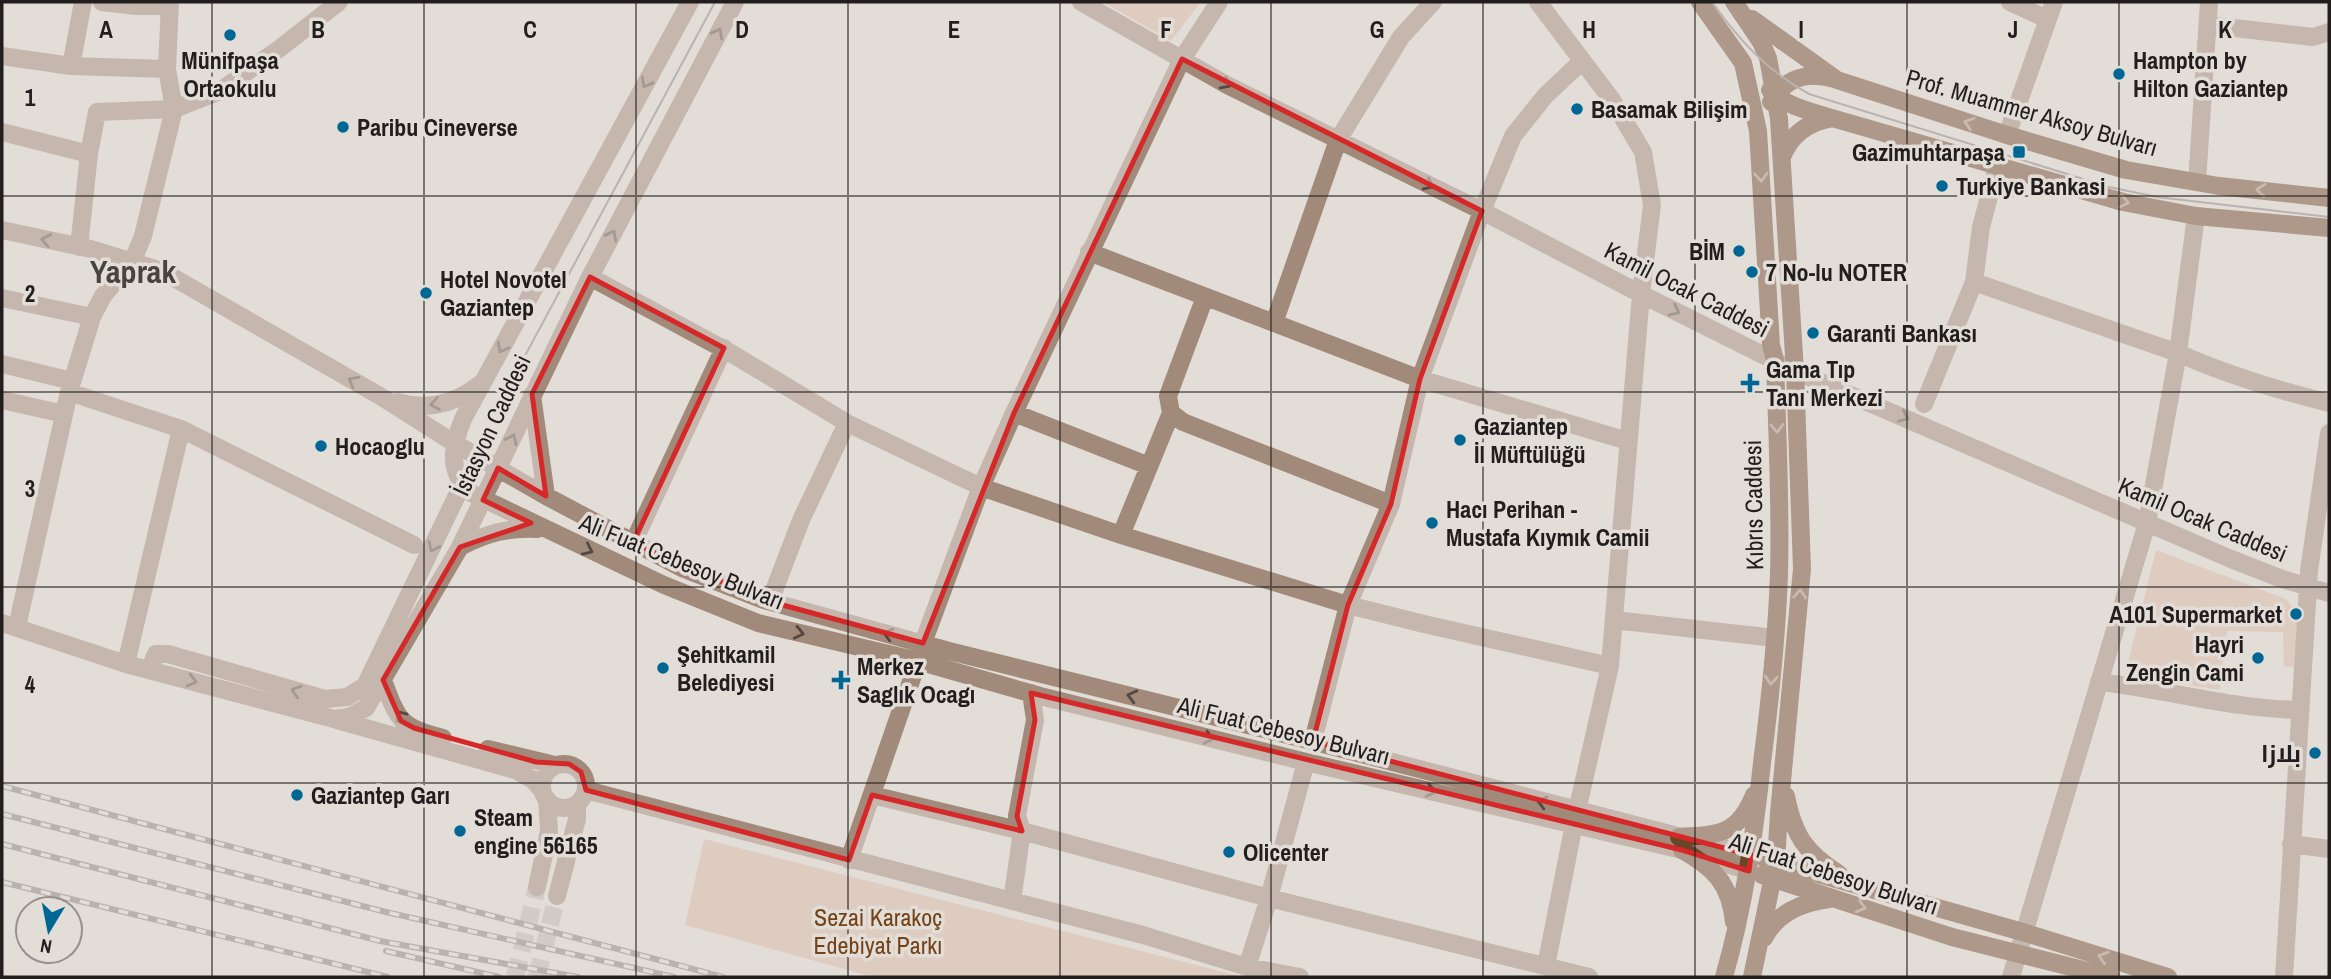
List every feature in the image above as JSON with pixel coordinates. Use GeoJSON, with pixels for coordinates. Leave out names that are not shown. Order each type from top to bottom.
{"type":"FeatureCollection","features":[{"type":"Feature","properties":{"kind":"main road","name":"Kıbrıs Caddesi"},"geometry":{"type":"LineString","coordinates":[[1700,2],[1743,63],[1758,131],[1771,345],[1775,360],[1779,572],[1775,638],[1750,863],[1726,971]]}},
{"type":"Feature","properties":{"kind":"main road"},"geometry":{"type":"LineString","coordinates":[[1738,7],[1768,58],[1775,95],[1795,371],[1802,569],[1775,870],[1752,977]]}},
{"type":"Feature","properties":{"kind":"main road","name":"Prof. Muammer Aksoy Bulvarı"},"geometry":{"type":"LineString","coordinates":[[1738,7],[1837,79],[2007,135],[2126,170],[2197,182],[2329,198]]}},
{"type":"Feature","properties":{"kind":"main road"},"geometry":{"type":"LineString","coordinates":[[1743,63],[1775,95],[1832,118],[1997,167],[2123,202],[2196,216],[2329,228]]}},
{"type":"Feature","properties":{"kind":"main road"},"geometry":{"type":"LineString","coordinates":[[1758,131],[1766,110],[1780,88],[1806,76],[1837,79]]}},
{"type":"Feature","properties":{"kind":"main road"},"geometry":{"type":"LineString","coordinates":[[1781,160],[1787,145],[1798,132],[1813,123],[1832,118]]}},
{"type":"Feature","properties":{"kind":"main road"},"geometry":{"type":"LineString","coordinates":[[1680,843],[1729,830],[1744,816],[1761,772]]}},
{"type":"Feature","properties":{"kind":"main road"},"geometry":{"type":"LineString","coordinates":[[1783,775],[1793,826],[1804,846],[1850,882]]}},
{"type":"Feature","properties":{"kind":"main road"},"geometry":{"type":"LineString","coordinates":[[1680,843],[1717,874],[1727,890],[1732,903],[1735,938]]}},
{"type":"Feature","properties":{"kind":"main road","name":"Ali Fuat Cebesoy Bulvarı"},"geometry":{"type":"LineString","coordinates":[[1750,863],[1775,870],[1831,899],[1952,937],[2111,977]]}},
{"type":"Feature","properties":{"kind":"main road"},"geometry":{"type":"LineString","coordinates":[[1775,870],[1850,882],[2168,977]]}},
{"type":"Feature","properties":{"kind":"main road"},"geometry":{"type":"LineString","coordinates":[[1760,948],[1771,925],[1788,911],[1808,902],[1831,899]]}},
{"type":"Feature","properties":{"kind":"street"},"geometry":{"type":"LineString","coordinates":[[71,66],[83,2]]}},
{"type":"Feature","properties":{"kind":"street"},"geometry":{"type":"LineString","coordinates":[[102,2],[136,6],[170,4],[167,69],[174,109],[143,236],[133,260],[103,296],[92,317],[71,386],[9,625],[126,664],[498,764],[533,780],[544,795],[556,806],[563,808],[581,797],[849,860],[1143,935],[1247,967],[1300,977]]}},
{"type":"Feature","properties":{"kind":"street"},"geometry":{"type":"LineString","coordinates":[[79,247],[89,154],[97,112],[174,109],[220,91],[340,2]]}},
{"type":"Feature","properties":{"kind":"street","name":"İstasyon Caddesi"},"geometry":{"type":"LineString","coordinates":[[462,485],[454,465],[453,443],[463,419],[690,2]]}},
{"type":"Feature","properties":{"kind":"street","name":"İstasyon Caddesi"},"geometry":{"type":"LineString","coordinates":[[334,719],[349,717],[366,708],[460,547],[590,277],[735,2]]}},
{"type":"Feature","properties":{"kind":"street","name":"Kamil Ocak Caddesi"},"geometry":{"type":"LineString","coordinates":[[1081,2],[1227,85],[1482,211],[1795,371],[2231,559],[2308,588],[2329,593]]}},
{"type":"Feature","properties":{"kind":"street"},"geometry":{"type":"LineString","coordinates":[[923,643],[981,487],[1014,413],[1182,59],[1219,2]]}},
{"type":"Feature","properties":{"kind":"street"},"geometry":{"type":"LineString","coordinates":[[1274,323],[1338,140],[1401,37],[1433,2]]}},
{"type":"Feature","properties":{"kind":"street"},"geometry":{"type":"LineString","coordinates":[[1538,2],[1612,100],[1643,152],[1653,205],[1641,294],[1610,666],[1546,966]]}},
{"type":"Feature","properties":{"kind":"street"},"geometry":{"type":"LineString","coordinates":[[2010,2],[2047,19]]}},
{"type":"Feature","properties":{"kind":"street"},"geometry":{"type":"LineString","coordinates":[[2007,135],[2054,2]]}},
{"type":"Feature","properties":{"kind":"street"},"geometry":{"type":"LineString","coordinates":[[2197,182],[2209,2]]}},
{"type":"Feature","properties":{"kind":"street"},"geometry":{"type":"LineString","coordinates":[[2208,25],[2313,37],[2329,32]]}},
{"type":"Feature","properties":{"kind":"street"},"geometry":{"type":"LineString","coordinates":[[2,56],[71,66],[167,69]]}},
{"type":"Feature","properties":{"kind":"street"},"geometry":{"type":"LineString","coordinates":[[1313,741],[1348,604],[1391,505],[1420,379],[1482,211],[1513,136],[1545,96],[1582,61]]}},
{"type":"Feature","properties":{"kind":"street"},"geometry":{"type":"LineString","coordinates":[[2,132],[89,154]]}},
{"type":"Feature","properties":{"kind":"street"},"geometry":{"type":"LineString","coordinates":[[1924,404],[1974,282],[1981,227],[1997,167]]}},
{"type":"Feature","properties":{"kind":"street"},"geometry":{"type":"LineString","coordinates":[[2011,977],[2147,523],[2178,353],[2196,216]]}},
{"type":"Feature","properties":{"kind":"street"},"geometry":{"type":"LineString","coordinates":[[2,230],[133,260],[162,271],[547,496],[682,568],[770,601],[923,643],[1313,741],[1576,818]]}},
{"type":"Feature","properties":{"kind":"street"},"geometry":{"type":"LineString","coordinates":[[1089,252],[1420,379],[1628,441]]}},
{"type":"Feature","properties":{"kind":"street"},"geometry":{"type":"LineString","coordinates":[[590,277],[724,348],[847,422],[981,487],[1121,535],[1348,604],[1610,666]]}},
{"type":"Feature","properties":{"kind":"street"},"geometry":{"type":"LineString","coordinates":[[1974,282],[2178,353],[2208,367],[2264,386],[2329,403]]}},
{"type":"Feature","properties":{"kind":"street"},"geometry":{"type":"LineString","coordinates":[[1121,535],[1171,413],[1168,396],[1205,297]]}},
{"type":"Feature","properties":{"kind":"street"},"geometry":{"type":"LineString","coordinates":[[2,298],[92,317]]}},
{"type":"Feature","properties":{"kind":"street"},"geometry":{"type":"LineString","coordinates":[[633,542],[724,348]]}},
{"type":"Feature","properties":{"kind":"street"},"geometry":{"type":"LineString","coordinates":[[2,364],[71,386],[181,429],[414,545]]}},
{"type":"Feature","properties":{"kind":"street"},"geometry":{"type":"LineString","coordinates":[[380,397],[408,405],[429,407],[454,400],[485,380]]}},
{"type":"Feature","properties":{"kind":"street"},"geometry":{"type":"LineString","coordinates":[[532,394],[547,496]]}},
{"type":"Feature","properties":{"kind":"street"},"geometry":{"type":"LineString","coordinates":[[2,400],[64,414]]}},
{"type":"Feature","properties":{"kind":"street"},"geometry":{"type":"LineString","coordinates":[[1014,413],[1149,466]]}},
{"type":"Feature","properties":{"kind":"street"},"geometry":{"type":"LineString","coordinates":[[1171,413],[1182,422],[1391,505]]}},
{"type":"Feature","properties":{"kind":"street"},"geometry":{"type":"LineString","coordinates":[[770,601],[801,520],[847,422]]}},
{"type":"Feature","properties":{"kind":"street"},"geometry":{"type":"LineString","coordinates":[[126,664],[181,429]]}},
{"type":"Feature","properties":{"kind":"street"},"geometry":{"type":"LineString","coordinates":[[2284,977],[2308,588],[2329,433]]}},
{"type":"Feature","properties":{"kind":"street"},"geometry":{"type":"LineString","coordinates":[[149,670],[156,654],[168,654],[325,699],[347,697],[365,685],[462,485]]}},
{"type":"Feature","properties":{"kind":"street","name":"Ali Fuat Cebesoy Bulvarı"},"geometry":{"type":"LineString","coordinates":[[462,485],[483,500],[664,585],[758,623],[1306,762],[1576,818],[1750,863]]}},
{"type":"Feature","properties":{"kind":"street"},"geometry":{"type":"LineString","coordinates":[[460,547],[484,534],[506,529],[544,529]]}},
{"type":"Feature","properties":{"kind":"street"},"geometry":{"type":"LineString","coordinates":[[1614,620],[1775,638]]}},
{"type":"Feature","properties":{"kind":"street"},"geometry":{"type":"LineString","coordinates":[[849,860],[918,662]]}},
{"type":"Feature","properties":{"kind":"street"},"geometry":{"type":"LineString","coordinates":[[383,680],[401,721],[414,728],[555,765],[569,764],[576,767],[585,778],[557,895]]}},
{"type":"Feature","properties":{"kind":"street"},"geometry":{"type":"LineString","coordinates":[[2099,682],[2128,685],[2206,701],[2300,710]]}},
{"type":"Feature","properties":{"kind":"street"},"geometry":{"type":"LineString","coordinates":[[1012,901],[1022,831],[1017,816],[1035,719],[1031,693]]}},
{"type":"Feature","properties":{"kind":"street"},"geometry":{"type":"LineString","coordinates":[[1247,967],[1306,762]]}},
{"type":"Feature","properties":{"kind":"street"},"geometry":{"type":"LineString","coordinates":[[537,887],[549,831],[544,775],[555,765]]}},
{"type":"Feature","properties":{"kind":"street"},"geometry":{"type":"LineString","coordinates":[[872,796],[1022,831],[1269,898],[1589,977]]}},
{"type":"Feature","properties":{"kind":"street"},"geometry":{"type":"LineString","coordinates":[[2291,844],[2329,849]]}},
{"type":"Feature","properties":{"kind":"street"},"geometry":{"type":"LineString","coordinates":[[1713,977],[1726,971]]}},
{"type":"Feature","properties":{"kind":"highlighted area"},"geometry":{"type":"Polygon","coordinates":[[[1182,59],[1482,211],[1420,379],[1391,504],[1348,605],[1313,741],[1751,855],[1749,871],[1682,850],[1031,693],[1035,720],[1017,816],[1022,831],[872,795],[849,860],[586,790],[581,772],[569,764],[536,762],[414,728],[401,721],[383,680],[460,547],[531,523],[483,500],[498,468],[546,496],[532,394],[590,277],[724,348],[633,543],[764,600],[923,643],[1014,413],[1182,59]]]}},
{"type":"Feature","properties":{"kind":"green space"},"geometry":{"type":"Polygon","coordinates":[[[1103,2],[1201,2],[1171,41],[1103,2]]]}},
{"type":"Feature","properties":{"kind":"green space"},"geometry":{"type":"Polygon","coordinates":[[[2156,550],[2286,599],[2298,613],[2297,666],[2284,667],[2283,632],[2227,631],[2220,690],[2125,675],[2156,550]]]}},
{"type":"Feature","properties":{"kind":"green space","name":"Sezai Karakoç Edebiyat Parkı"},"geometry":{"type":"Polygon","coordinates":[[[704,839],[1243,977],[873,977],[685,925],[704,839]]]}},
{"type":"Feature","properties":{"kind":"tunnel"},"geometry":{"type":"LineString","coordinates":[[515,977],[537,887]]}},
{"type":"Feature","properties":{"kind":"tunnel"},"geometry":{"type":"LineString","coordinates":[[537,977],[557,896]]}},
{"type":"Feature","properties":{"kind":"tram line"},"geometry":{"type":"LineString","coordinates":[[505,393],[715,2]]}},
{"type":"Feature","properties":{"kind":"tram line"},"geometry":{"type":"LineString","coordinates":[[1712,2],[1755,54],[1809,94],[2109,187],[2157,197],[2329,217]]}},
{"type":"Feature","properties":{"kind":"railway"},"geometry":{"type":"LineString","coordinates":[[2,786],[723,977]]}},
{"type":"Feature","properties":{"kind":"railway"},"geometry":{"type":"LineString","coordinates":[[2,814],[386,912],[674,977]]}},
{"type":"Feature","properties":{"kind":"railway"},"geometry":{"type":"LineString","coordinates":[[2,844],[380,941],[578,977]]}},
{"type":"Feature","properties":{"kind":"railway"},"geometry":{"type":"LineString","coordinates":[[2,882],[388,977]]}},
{"type":"Feature","properties":{"kind":"railway"},"geometry":{"type":"LineString","coordinates":[[386,951],[499,977]]}},
{"type":"Feature","properties":{"kind":"place","name":"Münifpaşa Ortaokulu"},"geometry":{"type":"Point","coordinates":[230,35]}},
{"type":"Feature","properties":{"kind":"place","name":"Hampton by Hilton Gaziantep"},"geometry":{"type":"Point","coordinates":[2119,74]}},
{"type":"Feature","properties":{"kind":"place","name":"Basamak Bilişim"},"geometry":{"type":"Point","coordinates":[1577,109]}},
{"type":"Feature","properties":{"kind":"place","name":"Paribu Cineverse"},"geometry":{"type":"Point","coordinates":[343,127]}},
{"type":"Feature","properties":{"kind":"place","name":"Gazimuhtarpaşa"},"geometry":{"type":"Point","coordinates":[2019,152]}},
{"type":"Feature","properties":{"kind":"place","name":"Turkiye Bankasi"},"geometry":{"type":"Point","coordinates":[1942,186]}},
{"type":"Feature","properties":{"kind":"place","name":"BİM"},"geometry":{"type":"Point","coordinates":[1739,251]}},
{"type":"Feature","properties":{"kind":"place","name":"7 No-lu NOTER"},"geometry":{"type":"Point","coordinates":[1752,272]}},
{"type":"Feature","properties":{"kind":"place","name":"Hotel Novotel Gaziantep"},"geometry":{"type":"Point","coordinates":[426,293]}},
{"type":"Feature","properties":{"kind":"place","name":"Garanti Bankası"},"geometry":{"type":"Point","coordinates":[1813,333]}},
{"type":"Feature","properties":{"kind":"place","name":"Gama Tıp Tanı Merkezi"},"geometry":{"type":"Point","coordinates":[1750,383]}},
{"type":"Feature","properties":{"kind":"place","name":"Gaziantep İl Müftülüğü"},"geometry":{"type":"Point","coordinates":[1460,440]}},
{"type":"Feature","properties":{"kind":"place","name":"Hocaoglu"},"geometry":{"type":"Point","coordinates":[321,446]}},
{"type":"Feature","properties":{"kind":"place","name":"Hacı Perihan - Mustafa Kıymık Camii"},"geometry":{"type":"Point","coordinates":[1432,523]}},
{"type":"Feature","properties":{"kind":"place","name":"A101 Supermarket"},"geometry":{"type":"Point","coordinates":[2296,614]}},
{"type":"Feature","properties":{"kind":"place","name":"Hayri Zengin Cami"},"geometry":{"type":"Point","coordinates":[2258,658]}},
{"type":"Feature","properties":{"kind":"place","name":"Şehitkamil Belediyesi"},"geometry":{"type":"Point","coordinates":[663,668]}},
{"type":"Feature","properties":{"kind":"place","name":"Merkez Saglık Ocagı"},"geometry":{"type":"Point","coordinates":[841,680]}},
{"type":"Feature","properties":{"kind":"place","name":"بلازا"},"geometry":{"type":"Point","coordinates":[2315,753]}},
{"type":"Feature","properties":{"kind":"place","name":"Gaziantep Garı"},"geometry":{"type":"Point","coordinates":[297,795]}},
{"type":"Feature","properties":{"kind":"place","name":"Steam engine 56165"},"geometry":{"type":"Point","coordinates":[460,831]}},
{"type":"Feature","properties":{"kind":"place","name":"Olicenter"},"geometry":{"type":"Point","coordinates":[1229,852]}},
{"type":"Feature","properties":{"kind":"district","name":"Yaprak"},"geometry":{"type":"Point","coordinates":[133,271]}}]}
